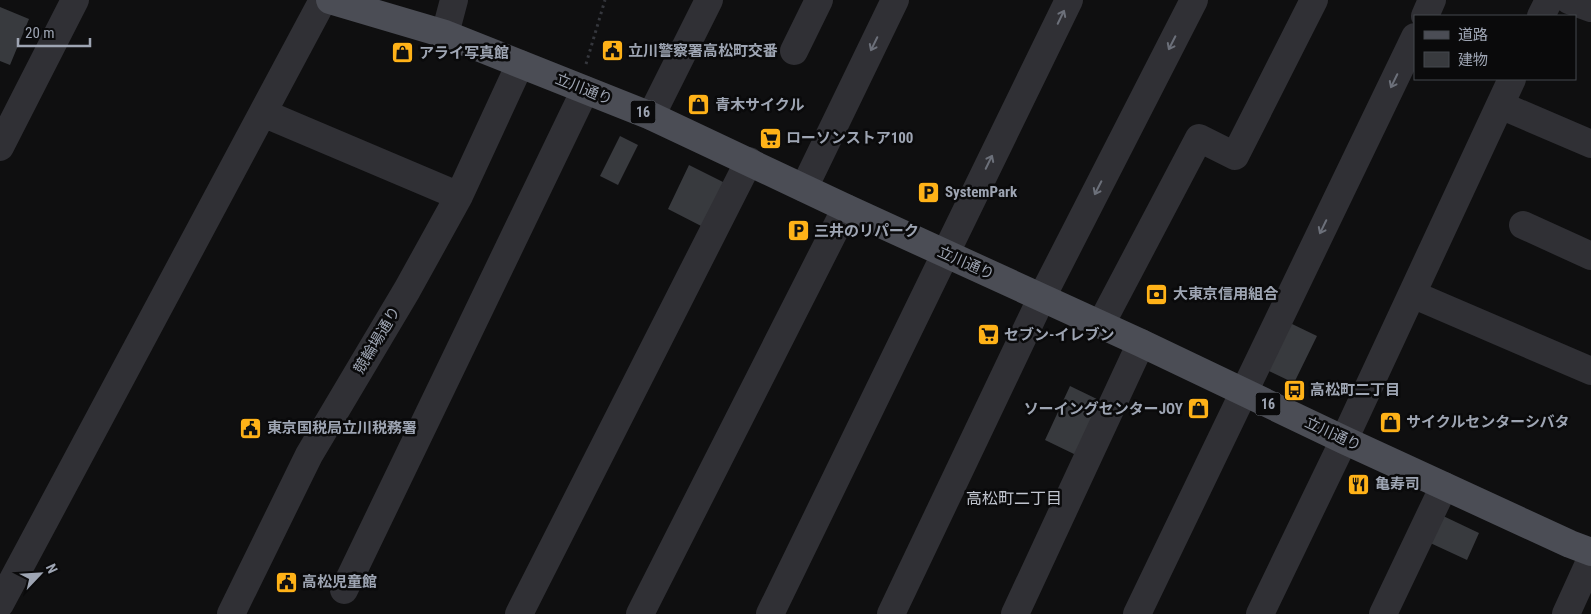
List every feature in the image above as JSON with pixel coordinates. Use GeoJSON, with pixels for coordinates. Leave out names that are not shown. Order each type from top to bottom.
{"type":"FeatureCollection","features":[{"type":"Feature","properties":{"kind":"main road","name":"立川通り"},"geometry":{"type":"LineString","coordinates":[[330,0],[445,34],[520,64],[585,77],[651,116],[846,208],[1142,342],[1344,440],[1591,552]]}},
{"type":"Feature","properties":{"kind":"street"},"geometry":{"type":"LineString","coordinates":[[0,147],[76,0]]}},
{"type":"Feature","properties":{"kind":"street"},"geometry":{"type":"LineString","coordinates":[[0,604],[322,0]]}},
{"type":"Feature","properties":{"kind":"street"},"geometry":{"type":"LineString","coordinates":[[445,34],[454,0]]}},
{"type":"Feature","properties":{"kind":"street"},"geometry":{"type":"LineString","coordinates":[[651,116],[709,0]]}},
{"type":"Feature","properties":{"kind":"street"},"geometry":{"type":"LineString","coordinates":[[794,51],[819,0]]}},
{"type":"Feature","properties":{"kind":"street"},"geometry":{"type":"LineString","coordinates":[[804,188],[896,0]]}},
{"type":"Feature","properties":{"kind":"street"},"geometry":{"type":"LineString","coordinates":[[770,614],[1070,0]]}},
{"type":"Feature","properties":{"kind":"street"},"geometry":{"type":"LineString","coordinates":[[891,614],[1042,297],[1194,0]]}},
{"type":"Feature","properties":{"kind":"street"},"geometry":{"type":"LineString","coordinates":[[1101,324],[1199,138],[1235,156],[1314,0]]}},
{"type":"Feature","properties":{"kind":"street"},"geometry":{"type":"LineString","coordinates":[[1425,15],[1432,0]]}},
{"type":"Feature","properties":{"kind":"street"},"geometry":{"type":"LineString","coordinates":[[1542,15],[1549,0]]}},
{"type":"Feature","properties":{"kind":"street"},"geometry":{"type":"LineString","coordinates":[[1569,0],[1591,8]]}},
{"type":"Feature","properties":{"kind":"street"},"geometry":{"type":"LineString","coordinates":[[1138,614],[1414,39]]}},
{"type":"Feature","properties":{"kind":"street","name":"競輪場通り"},"geometry":{"type":"LineString","coordinates":[[231,614],[308,455],[407,290],[459,196],[520,64]]}},
{"type":"Feature","properties":{"kind":"street"},"geometry":{"type":"LineString","coordinates":[[344,590],[585,77]]}},
{"type":"Feature","properties":{"kind":"street"},"geometry":{"type":"LineString","coordinates":[[1260,614],[1344,440],[1512,80]]}},
{"type":"Feature","properties":{"kind":"street"},"geometry":{"type":"LineString","coordinates":[[1500,105],[1591,144]]}},
{"type":"Feature","properties":{"kind":"street"},"geometry":{"type":"LineString","coordinates":[[263,113],[459,196]]}},
{"type":"Feature","properties":{"kind":"street"},"geometry":{"type":"LineString","coordinates":[[519,614],[749,161]]}},
{"type":"Feature","properties":{"kind":"street"},"geometry":{"type":"LineString","coordinates":[[640,614],[846,208]]}},
{"type":"Feature","properties":{"kind":"street"},"geometry":{"type":"LineString","coordinates":[[1523,225],[1591,256]]}},
{"type":"Feature","properties":{"kind":"street"},"geometry":{"type":"LineString","coordinates":[[1412,294],[1591,371]]}},
{"type":"Feature","properties":{"kind":"street"},"geometry":{"type":"LineString","coordinates":[[1015,614],[1142,342]]}},
{"type":"Feature","properties":{"kind":"street"},"geometry":{"type":"LineString","coordinates":[[1382,614],[1444,486]]}},
{"type":"Feature","properties":{"kind":"street"},"geometry":{"type":"LineString","coordinates":[[1566,614],[1591,559]]}},
{"type":"Feature","properties":{"kind":"path"},"geometry":{"type":"LineString","coordinates":[[585,77],[605,0]]}},
{"type":"Feature","properties":{"kind":"building"},"geometry":{"type":"Polygon","coordinates":[[[0,7],[29,19],[10,65],[0,61],[0,7]]]}},
{"type":"Feature","properties":{"kind":"building"},"geometry":{"type":"Polygon","coordinates":[[[620,136],[638,145],[618,185],[600,176],[620,136]]]}},
{"type":"Feature","properties":{"kind":"building"},"geometry":{"type":"Polygon","coordinates":[[[689,165],[729,185],[707,229],[668,209],[689,165]]]}},
{"type":"Feature","properties":{"kind":"building"},"geometry":{"type":"Polygon","coordinates":[[[1290,323],[1317,336],[1294,383],[1267,370],[1290,323]]]}},
{"type":"Feature","properties":{"kind":"building"},"geometry":{"type":"Polygon","coordinates":[[[1070,386],[1101,401],[1076,455],[1045,440],[1070,386]]]}},
{"type":"Feature","properties":{"kind":"building"},"geometry":{"type":"Polygon","coordinates":[[[1439,514],[1479,533],[1467,560],[1426,541],[1439,514]]]}},
{"type":"Feature","properties":{"kind":"place","name":"立川警察署高松町交番"},"geometry":{"type":"Point","coordinates":[612,51]}},
{"type":"Feature","properties":{"kind":"place","name":"アライ写真館"},"geometry":{"type":"Point","coordinates":[403,53]}},
{"type":"Feature","properties":{"kind":"place","name":"青木サイクル"},"geometry":{"type":"Point","coordinates":[699,105]}},
{"type":"Feature","properties":{"kind":"place","name":"ローソンストア100"},"geometry":{"type":"Point","coordinates":[770,138]}},
{"type":"Feature","properties":{"kind":"place","name":"SystemPark"},"geometry":{"type":"Point","coordinates":[929,192]}},
{"type":"Feature","properties":{"kind":"place","name":"三井のリパーク"},"geometry":{"type":"Point","coordinates":[798,231]}},
{"type":"Feature","properties":{"kind":"place","name":"大東京信用組合"},"geometry":{"type":"Point","coordinates":[1157,294]}},
{"type":"Feature","properties":{"kind":"place","name":"セブン-イレブン"},"geometry":{"type":"Point","coordinates":[988,335]}},
{"type":"Feature","properties":{"kind":"place","name":"高松町二丁目"},"geometry":{"type":"Point","coordinates":[1294,390]}},
{"type":"Feature","properties":{"kind":"place","name":"ソーイングセンターJOY"},"geometry":{"type":"Point","coordinates":[1199,409]}},
{"type":"Feature","properties":{"kind":"place","name":"サイクルセンターシバタ"},"geometry":{"type":"Point","coordinates":[1390,422]}},
{"type":"Feature","properties":{"kind":"place","name":"東京国税局立川税務署"},"geometry":{"type":"Point","coordinates":[251,428]}},
{"type":"Feature","properties":{"kind":"place","name":"亀寿司"},"geometry":{"type":"Point","coordinates":[1359,484]}},
{"type":"Feature","properties":{"kind":"place","name":"高松児童館"},"geometry":{"type":"Point","coordinates":[286,582]}},
{"type":"Feature","properties":{"kind":"district","name":"高松町二丁目"},"geometry":{"type":"Point","coordinates":[1014,498]}}]}
